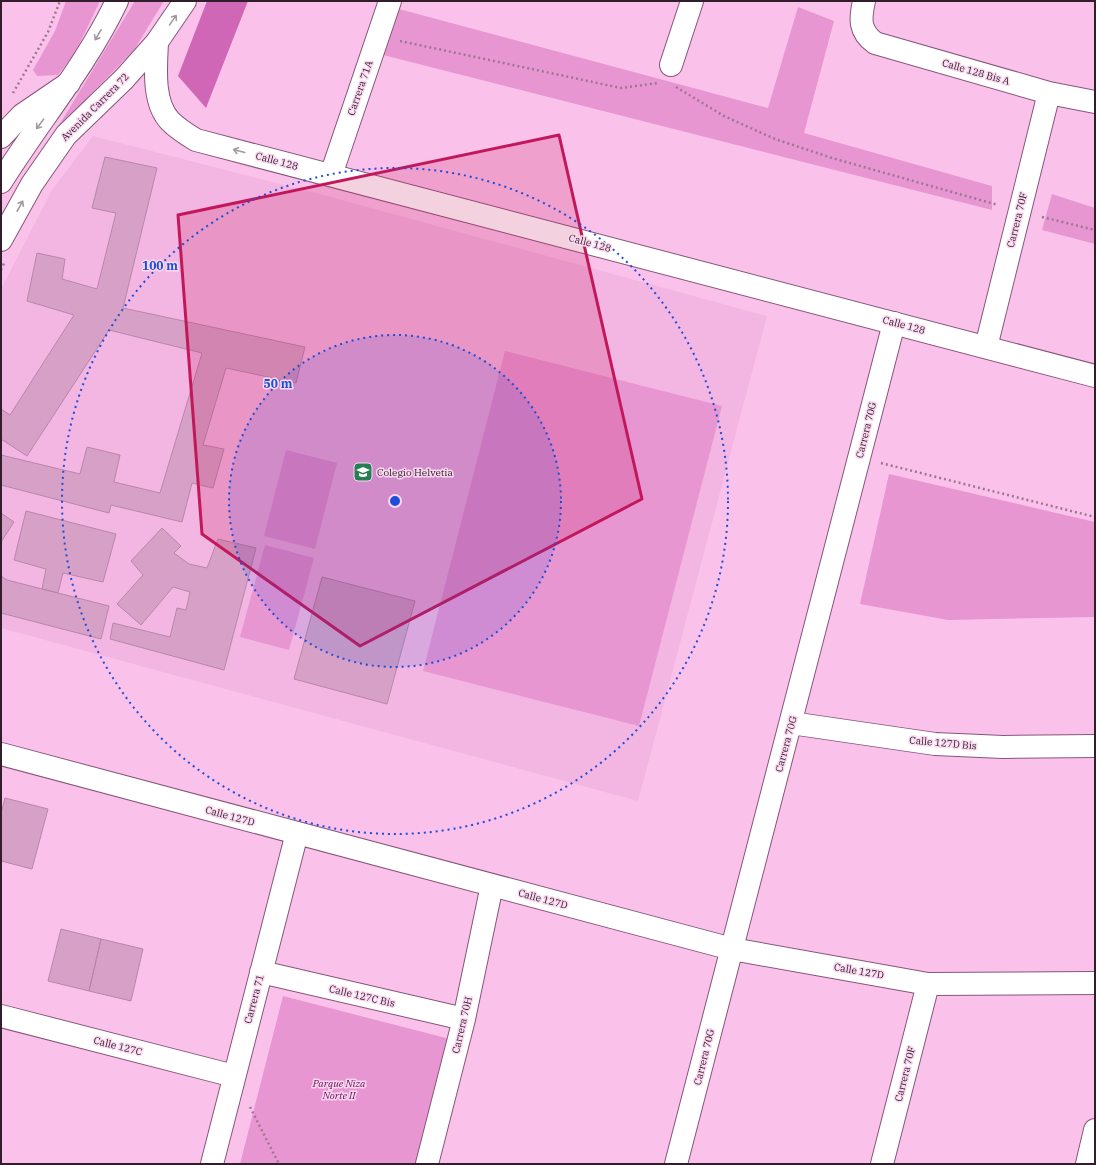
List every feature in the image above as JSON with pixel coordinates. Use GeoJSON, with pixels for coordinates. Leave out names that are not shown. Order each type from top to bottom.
{"type":"FeatureCollection","features":[{"type":"Feature","properties":{"kind":"main road"},"geometry":{"type":"LineString","coordinates":[[1,182],[27,142],[72,81],[116,1]]}},
{"type":"Feature","properties":{"kind":"main road","name":"Avenida Carrera 72"},"geometry":{"type":"LineString","coordinates":[[1,240],[32,184],[66,135],[124,79],[157,42],[185,1]]}},
{"type":"Feature","properties":{"kind":"main road","name":"Carrera 71A"},"geometry":{"type":"LineString","coordinates":[[331,175],[390,1]]}},
{"type":"Feature","properties":{"kind":"main road"},"geometry":{"type":"LineString","coordinates":[[667,74],[692,1]]}},
{"type":"Feature","properties":{"kind":"main road","name":"Calle 128 Bis A"},"geometry":{"type":"LineString","coordinates":[[864,1],[860,22],[863,31],[875,43],[1049,93],[1095,102]]}},
{"type":"Feature","properties":{"kind":"main road","name":"Calle 128"},"geometry":{"type":"LineString","coordinates":[[157,42],[156,74],[161,104],[169,120],[181,131],[196,140],[1095,376]]}},
{"type":"Feature","properties":{"kind":"main road"},"geometry":{"type":"LineString","coordinates":[[5,128],[42,100],[72,81]]}},
{"type":"Feature","properties":{"kind":"main road","name":"Carrera 70F"},"geometry":{"type":"LineString","coordinates":[[986,347],[1049,93]]}},
{"type":"Feature","properties":{"kind":"main road","name":"Carrera 70G"},"geometry":{"type":"LineString","coordinates":[[676,1164],[792,723],[894,323]]}},
{"type":"Feature","properties":{"kind":"main road","name":"Calle 127D Bis"},"geometry":{"type":"LineString","coordinates":[[792,723],[935,744],[1003,747],[1095,746]]}},
{"type":"Feature","properties":{"kind":"main road","name":"Calle 127D"},"geometry":{"type":"LineString","coordinates":[[1,754],[732,949],[928,984],[1095,983]]}},
{"type":"Feature","properties":{"kind":"main road","name":"Carrera 71"},"geometry":{"type":"LineString","coordinates":[[212,1164],[297,833]]}},
{"type":"Feature","properties":{"kind":"main road","name":"Carrera 70H"},"geometry":{"type":"LineString","coordinates":[[427,1164],[464,1019],[492,885]]}},
{"type":"Feature","properties":{"kind":"main road","name":"Calle 127C Bis"},"geometry":{"type":"LineString","coordinates":[[261,972],[464,1019]]}},
{"type":"Feature","properties":{"kind":"main road","name":"Carrera 70F"},"geometry":{"type":"LineString","coordinates":[[882,1164],[928,984]]}},
{"type":"Feature","properties":{"kind":"main road","name":"Calle 127C"},"geometry":{"type":"LineString","coordinates":[[1,1016],[234,1076]]}},
{"type":"Feature","properties":{"kind":"main road"},"geometry":{"type":"LineString","coordinates":[[1087,1164],[1095,1130]]}},
{"type":"Feature","properties":{"kind":"path"},"geometry":{"type":"LineString","coordinates":[[9,99],[48,32],[60,1]]}},
{"type":"Feature","properties":{"kind":"path"},"geometry":{"type":"LineString","coordinates":[[378,37],[621,88],[646,84],[667,74]]}},
{"type":"Feature","properties":{"kind":"path"},"geometry":{"type":"LineString","coordinates":[[674,86],[680,88],[724,116],[775,139],[840,160],[1020,211],[1095,230]]}},
{"type":"Feature","properties":{"kind":"path"},"geometry":{"type":"LineString","coordinates":[[859,457],[1095,517]]}},
{"type":"Feature","properties":{"kind":"path"},"geometry":{"type":"LineString","coordinates":[[234,1076],[279,1164]]}},
{"type":"Feature","properties":{"kind":"highlighted area"},"geometry":{"type":"Polygon","coordinates":[[[559,135],[642,499],[360,646],[202,534],[178,215],[559,135]]]}},
{"type":"Feature","properties":{"kind":"shaded area"},"geometry":{"type":"Polygon","coordinates":[[[207,1],[248,1],[206,108],[178,76],[207,1]]]}},
{"type":"Feature","properties":{"kind":"shaded area","name":"Colegio Helvetia"},"geometry":{"type":"Polygon","coordinates":[[[93,136],[327,196],[767,316],[638,801],[1,628],[1,289],[52,190],[93,136]]]}},
{"type":"Feature","properties":{"kind":"green space"},"geometry":{"type":"Polygon","coordinates":[[[66,1],[100,1],[75,53],[58,75],[37,76],[33,70],[55,31],[66,1]]]}},
{"type":"Feature","properties":{"kind":"green space"},"geometry":{"type":"Polygon","coordinates":[[[135,1],[164,1],[134,50],[56,130],[135,1]]]}},
{"type":"Feature","properties":{"kind":"green space"},"geometry":{"type":"Polygon","coordinates":[[[798,7],[834,21],[804,133],[992,186],[992,210],[383,55],[399,9],[768,108],[798,7]]]}},
{"type":"Feature","properties":{"kind":"green space"},"geometry":{"type":"Polygon","coordinates":[[[1052,194],[1095,208],[1095,244],[1042,230],[1052,194]]]}},
{"type":"Feature","properties":{"kind":"green space"},"geometry":{"type":"Polygon","coordinates":[[[505,351],[722,406],[639,726],[423,671],[505,351]]]}},
{"type":"Feature","properties":{"kind":"green space"},"geometry":{"type":"Polygon","coordinates":[[[286,450],[337,463],[315,549],[264,536],[286,450]]]}},
{"type":"Feature","properties":{"kind":"green space"},"geometry":{"type":"Polygon","coordinates":[[[889,474],[1095,522],[1095,617],[948,620],[860,604],[889,474]]]}},
{"type":"Feature","properties":{"kind":"green space"},"geometry":{"type":"Polygon","coordinates":[[[265,545],[314,558],[289,650],[240,637],[265,545]]]}},
{"type":"Feature","properties":{"kind":"green space","name":"Parque Niza Norte II"},"geometry":{"type":"Polygon","coordinates":[[[283,996],[450,1039],[417,1164],[240,1164],[283,996]]]}},
{"type":"Feature","properties":{"kind":"building"},"geometry":{"type":"Polygon","coordinates":[[[105,157],[157,168],[123,308],[305,347],[296,383],[226,368],[203,445],[224,449],[213,488],[192,483],[182,522],[111,505],[109,513],[1,485],[1,455],[80,474],[87,447],[120,455],[114,482],[160,493],[202,353],[109,330],[27,456],[1,439],[1,409],[10,415],[74,315],[27,301],[37,253],[65,259],[62,279],[97,289],[116,213],[92,208],[105,157]]]}},
{"type":"Feature","properties":{"kind":"building"},"geometry":{"type":"Polygon","coordinates":[[[26,511],[116,534],[103,582],[63,573],[58,593],[42,589],[46,569],[14,560],[26,511]]]}},
{"type":"Feature","properties":{"kind":"building"},"geometry":{"type":"Polygon","coordinates":[[[1,513],[14,522],[1,542],[1,513]]]}},
{"type":"Feature","properties":{"kind":"building"},"geometry":{"type":"Polygon","coordinates":[[[162,528],[181,546],[174,553],[189,564],[207,568],[218,539],[256,548],[224,670],[110,639],[113,623],[170,637],[177,608],[186,610],[190,592],[173,587],[141,625],[117,604],[143,575],[131,561],[162,528]]]}},
{"type":"Feature","properties":{"kind":"building"},"geometry":{"type":"Polygon","coordinates":[[[1,576],[7,580],[109,606],[101,639],[1,613],[1,576]]]}},
{"type":"Feature","properties":{"kind":"building"},"geometry":{"type":"Polygon","coordinates":[[[322,577],[415,601],[387,704],[294,679],[322,577]]]}},
{"type":"Feature","properties":{"kind":"building"},"geometry":{"type":"Polygon","coordinates":[[[5,798],[48,809],[32,869],[1,861],[1,813],[5,798]]]}},
{"type":"Feature","properties":{"kind":"building"},"geometry":{"type":"Polygon","coordinates":[[[61,929],[101,939],[89,991],[48,981],[61,929]]]}},
{"type":"Feature","properties":{"kind":"building"},"geometry":{"type":"Polygon","coordinates":[[[101,939],[143,949],[131,1001],[89,991],[101,939]]]}},
{"type":"Feature","properties":{"kind":"place","name":"Colegio Helvetia"},"geometry":{"type":"Point","coordinates":[363,472]}}]}
